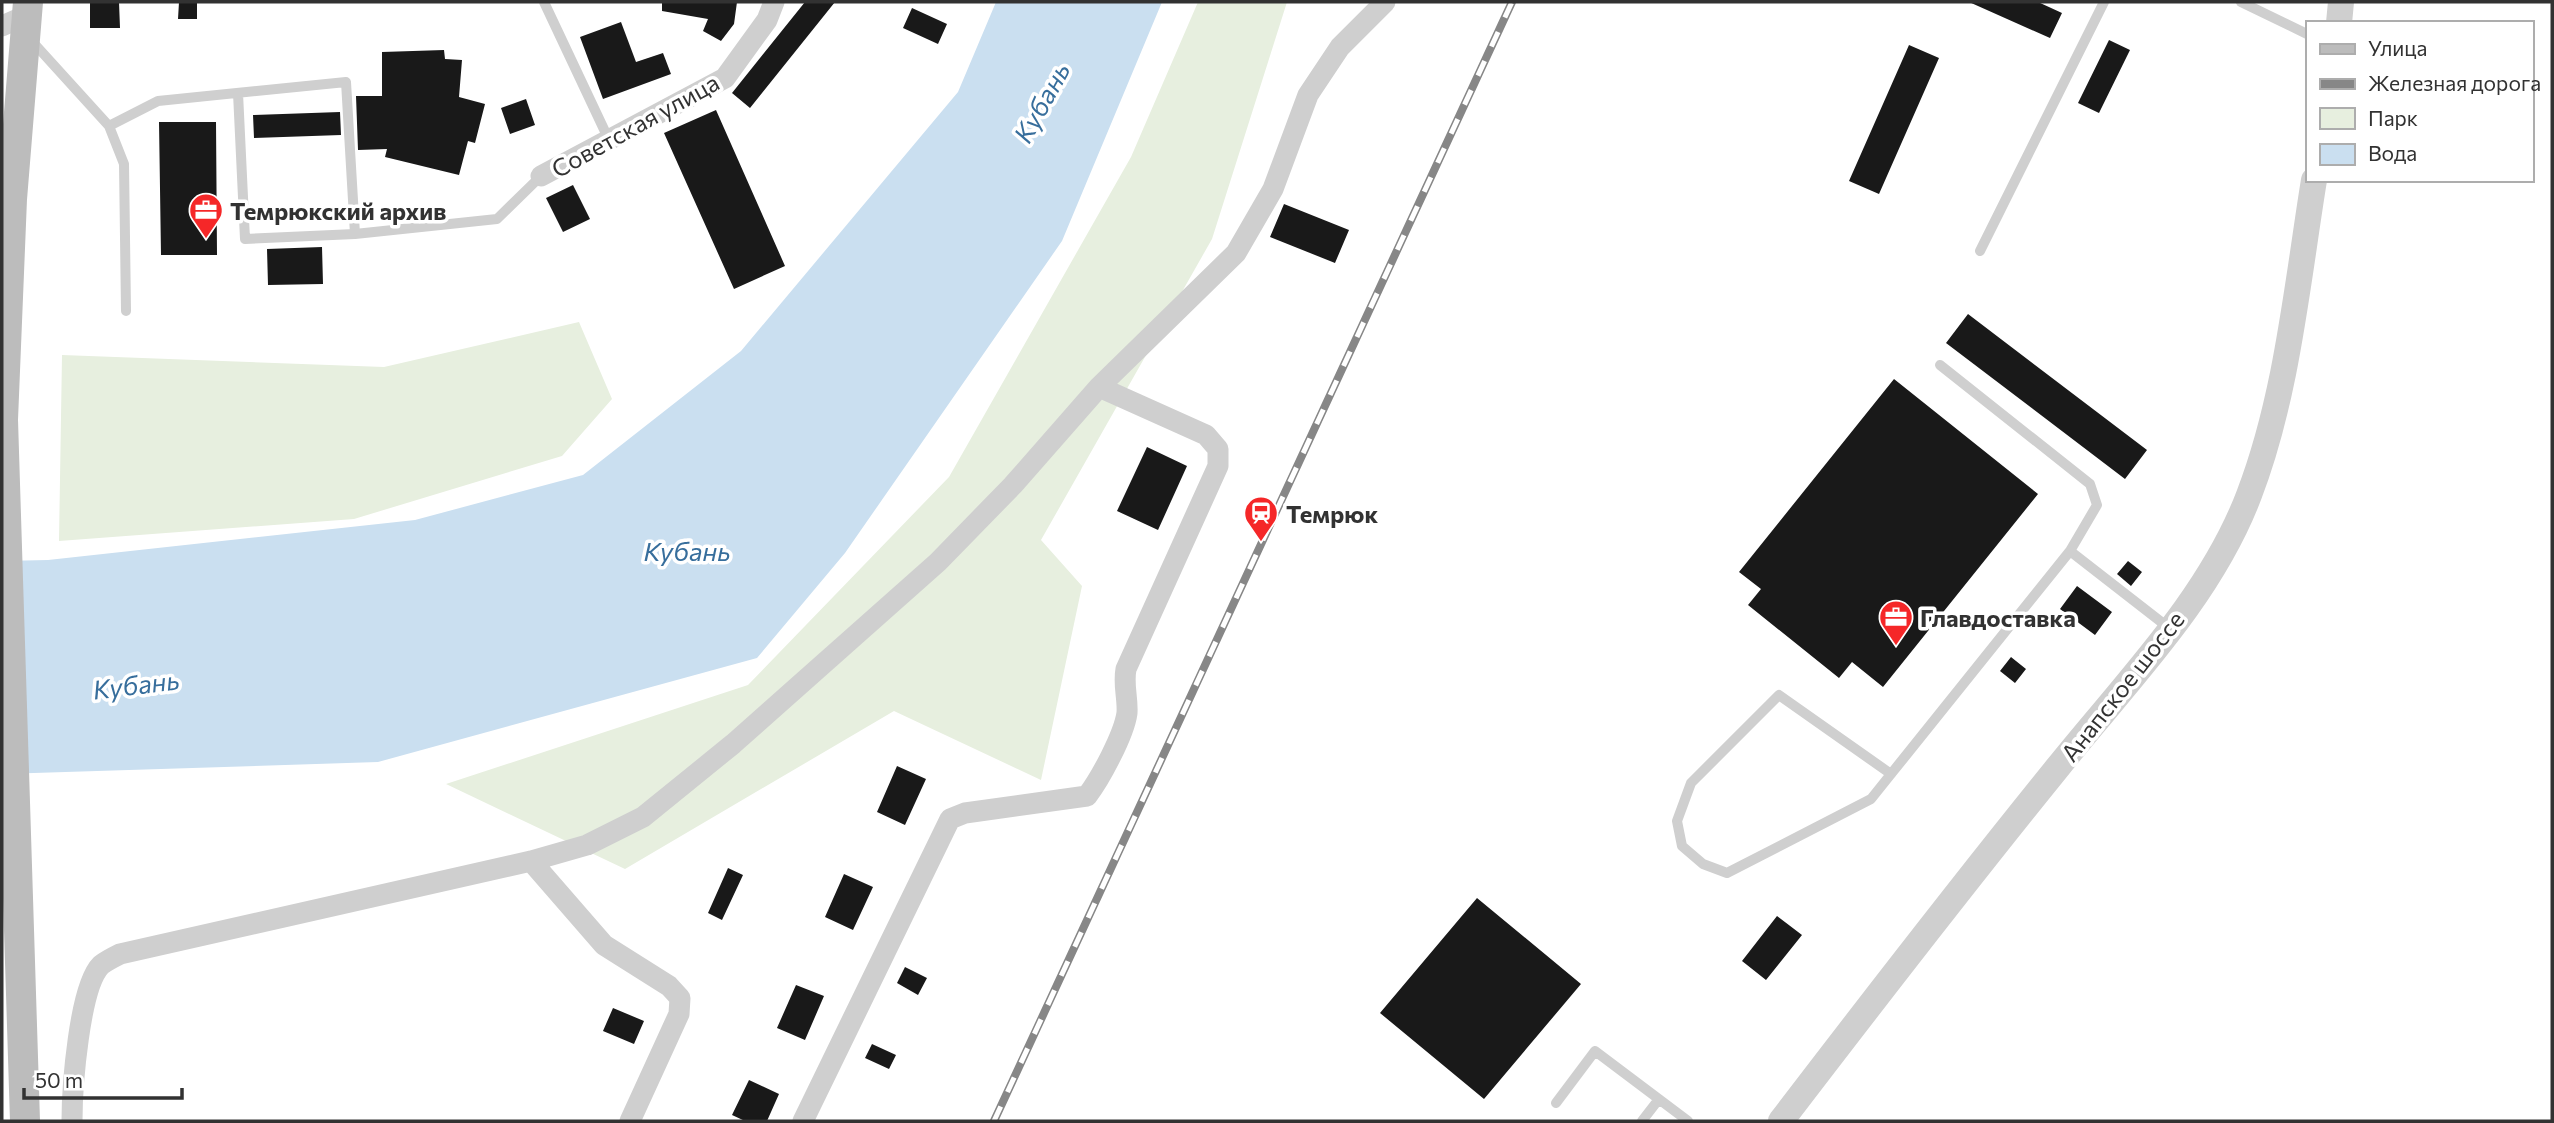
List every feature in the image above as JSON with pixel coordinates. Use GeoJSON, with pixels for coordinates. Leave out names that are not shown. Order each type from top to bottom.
{"type":"FeatureCollection","features":[{"type":"Feature","properties":{"kind":"main road"},"geometry":{"type":"LineString","coordinates":[[21,19],[3,420],[25,1121]]}},
{"type":"Feature","properties":{"kind":"street","name":"Советская улица"},"geometry":{"type":"LineString","coordinates":[[541,176],[725,78],[767,20],[774,2]]}},
{"type":"Feature","properties":{"kind":"street"},"geometry":{"type":"LineString","coordinates":[[72,1121],[72,1086],[88,986],[101,966],[120,954],[531,861],[587,845],[643,817],[733,744],[938,562],[1013,485],[1099,387],[1236,254],[1273,189],[1308,95],[1340,47],[1385,2]]}},
{"type":"Feature","properties":{"kind":"street"},"geometry":{"type":"LineString","coordinates":[[2339,21],[2341,2]]}},
{"type":"Feature","properties":{"kind":"street","name":"Анапское шоссе"},"geometry":{"type":"LineString","coordinates":[[1781,1121],[1925,932],[2169,628],[2222,554],[2249,496],[2269,431],[2285,355],[2314,182]]}},
{"type":"Feature","properties":{"kind":"street"},"geometry":{"type":"LineString","coordinates":[[803,1121],[950,818],[965,813],[1087,796],[1096,785],[1123,726],[1126,713],[1123,691],[1126,669],[1219,466],[1218,449],[1206,435],[1099,387]]}},
{"type":"Feature","properties":{"kind":"street"},"geometry":{"type":"LineString","coordinates":[[531,861],[604,945],[669,986],[680,998],[679,1014],[630,1121]]}},
{"type":"Feature","properties":{"kind":"lane"},"geometry":{"type":"LineString","coordinates":[[544,2],[609,140]]}},
{"type":"Feature","properties":{"kind":"lane"},"geometry":{"type":"LineString","coordinates":[[1980,251],[2104,2]]}},
{"type":"Feature","properties":{"kind":"lane"},"geometry":{"type":"LineString","coordinates":[[2241,2],[2306,34]]}},
{"type":"Feature","properties":{"kind":"lane"},"geometry":{"type":"LineString","coordinates":[[21,19],[109,126],[124,164],[126,310]]}},
{"type":"Feature","properties":{"kind":"lane"},"geometry":{"type":"LineString","coordinates":[[109,126],[158,101],[345,82],[355,234]]}},
{"type":"Feature","properties":{"kind":"lane"},"geometry":{"type":"LineString","coordinates":[[238,93],[245,239],[355,234],[497,219],[541,176]]}},
{"type":"Feature","properties":{"kind":"lane"},"geometry":{"type":"LineString","coordinates":[[1891,774],[1779,695],[1691,783],[1677,821],[1682,846],[1703,864],[1727,873],[1871,799],[2070,551],[2097,505],[2090,484],[1940,365]]}},
{"type":"Feature","properties":{"kind":"lane"},"geometry":{"type":"LineString","coordinates":[[2070,551],[2169,628]]}},
{"type":"Feature","properties":{"kind":"lane"},"geometry":{"type":"LineString","coordinates":[[1556,1102],[1595,1051],[1688,1121]]}},
{"type":"Feature","properties":{"kind":"lane"},"geometry":{"type":"LineString","coordinates":[[1642,1121],[1658,1099]]}},
{"type":"Feature","properties":{"kind":"green space"},"geometry":{"type":"Polygon","coordinates":[[[1198,2],[1287,2],[1212,239],[1041,540],[1082,586],[1041,780],[894,711],[625,869],[446,784],[748,685],[949,477],[1131,157],[1198,2]]]}},
{"type":"Feature","properties":{"kind":"green space"},"geometry":{"type":"Polygon","coordinates":[[[579,322],[612,399],[562,456],[354,519],[59,541],[62,355],[384,367],[579,322]]]}},
{"type":"Feature","properties":{"kind":"water","name":"Кубань"},"geometry":{"type":"Polygon","coordinates":[[[996,2],[1162,2],[1062,241],[845,553],[757,658],[378,762],[2,774],[2,561],[48,560],[415,520],[583,475],[741,351],[958,92],[996,2]]]}},
{"type":"Feature","properties":{"kind":"building"},"geometry":{"type":"Polygon","coordinates":[[[90,2],[119,2],[120,28],[90,28],[90,2]]]}},
{"type":"Feature","properties":{"kind":"building"},"geometry":{"type":"Polygon","coordinates":[[[179,2],[197,2],[197,19],[178,19],[179,2]]]}},
{"type":"Feature","properties":{"kind":"building"},"geometry":{"type":"Polygon","coordinates":[[[662,2],[737,2],[734,24],[721,41],[703,31],[708,19],[662,11],[662,2]]]}},
{"type":"Feature","properties":{"kind":"building"},"geometry":{"type":"Polygon","coordinates":[[[805,2],[835,2],[750,108],[732,93],[805,2]]]}},
{"type":"Feature","properties":{"kind":"building"},"geometry":{"type":"Polygon","coordinates":[[[1969,2],[2038,2],[2062,13],[2050,38],[1969,2]]]}},
{"type":"Feature","properties":{"kind":"building"},"geometry":{"type":"Polygon","coordinates":[[[912,8],[947,24],[938,44],[903,28],[912,8]]]}},
{"type":"Feature","properties":{"kind":"building"},"geometry":{"type":"Polygon","coordinates":[[[621,22],[636,62],[663,53],[671,74],[603,99],[580,37],[621,22]]]}},
{"type":"Feature","properties":{"kind":"building"},"geometry":{"type":"Polygon","coordinates":[[[2109,40],[2130,50],[2099,113],[2078,103],[2109,40]]]}},
{"type":"Feature","properties":{"kind":"building"},"geometry":{"type":"Polygon","coordinates":[[[1909,45],[1939,58],[1879,194],[1849,181],[1909,45]]]}},
{"type":"Feature","properties":{"kind":"building"},"geometry":{"type":"Polygon","coordinates":[[[444,50],[445,59],[462,60],[459,97],[485,104],[475,143],[468,141],[459,175],[385,157],[387,149],[358,150],[356,96],[382,96],[382,52],[444,50]]]}},
{"type":"Feature","properties":{"kind":"building"},"geometry":{"type":"Polygon","coordinates":[[[526,99],[535,125],[510,134],[501,108],[526,99]]]}},
{"type":"Feature","properties":{"kind":"building"},"geometry":{"type":"Polygon","coordinates":[[[716,110],[785,266],[734,289],[664,133],[716,110]]]}},
{"type":"Feature","properties":{"kind":"building"},"geometry":{"type":"Polygon","coordinates":[[[340,112],[341,135],[254,138],[253,115],[340,112]]]}},
{"type":"Feature","properties":{"kind":"building"},"geometry":{"type":"Polygon","coordinates":[[[159,122],[216,122],[217,255],[161,255],[159,122]]]}},
{"type":"Feature","properties":{"kind":"building"},"geometry":{"type":"Polygon","coordinates":[[[573,185],[590,219],[563,232],[546,198],[573,185]]]}},
{"type":"Feature","properties":{"kind":"building"},"geometry":{"type":"Polygon","coordinates":[[[1284,204],[1349,230],[1335,263],[1270,237],[1284,204]]]}},
{"type":"Feature","properties":{"kind":"building"},"geometry":{"type":"Polygon","coordinates":[[[322,247],[323,284],[268,285],[267,249],[322,247]]]}},
{"type":"Feature","properties":{"kind":"building"},"geometry":{"type":"Polygon","coordinates":[[[1968,314],[2147,450],[2125,479],[1946,343],[1968,314]]]}},
{"type":"Feature","properties":{"kind":"building"},"geometry":{"type":"Polygon","coordinates":[[[1894,379],[2038,494],[1883,687],[1852,662],[1839,678],[1748,605],[1761,589],[1739,572],[1894,379]]]}},
{"type":"Feature","properties":{"kind":"building"},"geometry":{"type":"Polygon","coordinates":[[[1147,447],[1187,466],[1158,530],[1117,511],[1147,447]]]}},
{"type":"Feature","properties":{"kind":"building"},"geometry":{"type":"Polygon","coordinates":[[[2128,561],[2142,572],[2131,586],[2117,574],[2128,561]]]}},
{"type":"Feature","properties":{"kind":"building"},"geometry":{"type":"Polygon","coordinates":[[[2077,586],[2112,612],[2095,635],[2060,609],[2077,586]]]}},
{"type":"Feature","properties":{"kind":"building"},"geometry":{"type":"Polygon","coordinates":[[[2011,657],[2026,669],[2015,683],[2000,671],[2011,657]]]}},
{"type":"Feature","properties":{"kind":"building"},"geometry":{"type":"Polygon","coordinates":[[[897,766],[926,779],[905,825],[877,812],[897,766]]]}},
{"type":"Feature","properties":{"kind":"building"},"geometry":{"type":"Polygon","coordinates":[[[728,868],[743,875],[722,920],[708,913],[728,868]]]}},
{"type":"Feature","properties":{"kind":"building"},"geometry":{"type":"Polygon","coordinates":[[[844,874],[873,887],[853,930],[825,917],[844,874]]]}},
{"type":"Feature","properties":{"kind":"building"},"geometry":{"type":"Polygon","coordinates":[[[1477,898],[1581,984],[1484,1099],[1380,1013],[1477,898]]]}},
{"type":"Feature","properties":{"kind":"building"},"geometry":{"type":"Polygon","coordinates":[[[1777,916],[1802,935],[1766,980],[1742,961],[1777,916]]]}},
{"type":"Feature","properties":{"kind":"building"},"geometry":{"type":"Polygon","coordinates":[[[905,967],[927,978],[918,995],[897,983],[905,967]]]}},
{"type":"Feature","properties":{"kind":"building"},"geometry":{"type":"Polygon","coordinates":[[[796,985],[824,996],[805,1040],[777,1028],[796,985]]]}},
{"type":"Feature","properties":{"kind":"building"},"geometry":{"type":"Polygon","coordinates":[[[613,1008],[644,1021],[634,1044],[603,1031],[613,1008]]]}},
{"type":"Feature","properties":{"kind":"building"},"geometry":{"type":"Polygon","coordinates":[[[872,1044],[896,1055],[889,1069],[865,1058],[872,1044]]]}},
{"type":"Feature","properties":{"kind":"building"},"geometry":{"type":"Polygon","coordinates":[[[749,1080],[779,1094],[767,1121],[745,1121],[732,1115],[749,1080]]]}},
{"type":"Feature","properties":{"kind":"railway"},"geometry":{"type":"LineString","coordinates":[[994,1121],[1512,2]]}},
{"type":"Feature","properties":{"kind":"place","name":"Темрюкский архив"},"geometry":{"type":"Point","coordinates":[206,240]}},
{"type":"Feature","properties":{"kind":"place","name":"Темрюк"},"geometry":{"type":"Point","coordinates":[1261,543]}},
{"type":"Feature","properties":{"kind":"place","name":"Главдоставка"},"geometry":{"type":"Point","coordinates":[1896,647]}}]}
